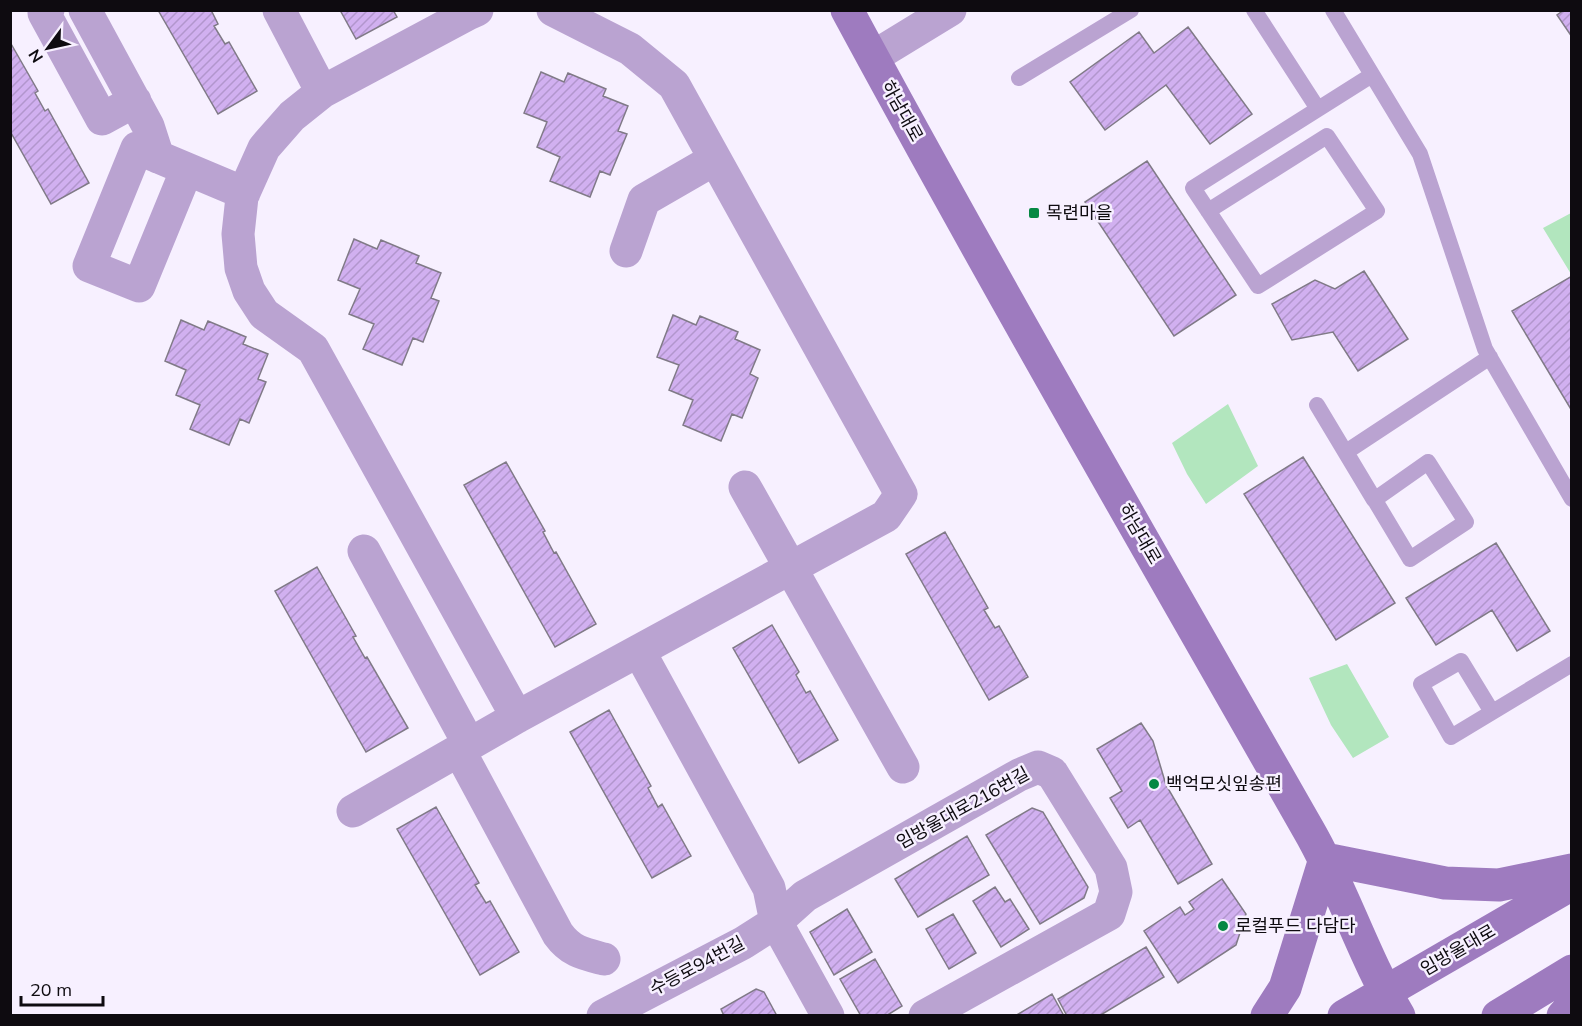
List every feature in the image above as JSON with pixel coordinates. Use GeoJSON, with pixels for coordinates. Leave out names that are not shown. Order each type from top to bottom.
{"type":"FeatureCollection","features":[{"type":"Feature","properties":{"kind":"main road","name":"하남대로"},"geometry":{"type":"LineString","coordinates":[[847,10],[975,245],[1325,859],[1392,1004]]}},
{"type":"Feature","properties":{"kind":"main road"},"geometry":{"type":"LineString","coordinates":[[1267,1016],[1286,988],[1325,859],[1445,883],[1499,885],[1572,870]]}},
{"type":"Feature","properties":{"kind":"main road","name":"임방울대로"},"geometry":{"type":"LineString","coordinates":[[1344,1016],[1392,1004],[1572,884]]}},
{"type":"Feature","properties":{"kind":"main road"},"geometry":{"type":"LineString","coordinates":[[1498,1016],[1572,971]]}},
{"type":"Feature","properties":{"kind":"main road"},"geometry":{"type":"LineString","coordinates":[[1563,1016],[1572,1006]]}},
{"type":"Feature","properties":{"kind":"street"},"geometry":{"type":"LineString","coordinates":[[48,10],[44,13],[102,119],[135,101]]}},
{"type":"Feature","properties":{"kind":"street"},"geometry":{"type":"LineString","coordinates":[[85,10],[148,126],[173,163],[244,193]]}},
{"type":"Feature","properties":{"kind":"street"},"geometry":{"type":"LineString","coordinates":[[279,10],[322,92]]}},
{"type":"Feature","properties":{"kind":"street"},"geometry":{"type":"LineString","coordinates":[[353,811],[517,717],[886,516],[901,494],[674,85],[630,49],[553,10]]}},
{"type":"Feature","properties":{"kind":"street"},"geometry":{"type":"LineString","coordinates":[[873,57],[950,10]]}},
{"type":"Feature","properties":{"kind":"street"},"geometry":{"type":"LineString","coordinates":[[470,12],[322,92],[292,116],[264,148],[242,196],[238,234],[241,268],[249,291],[264,314],[313,349],[517,717]]}},
{"type":"Feature","properties":{"kind":"street"},"geometry":{"type":"LineString","coordinates":[[626,252],[644,200],[715,159]]}},
{"type":"Feature","properties":{"kind":"street"},"geometry":{"type":"LineString","coordinates":[[745,487],[903,767]]}},
{"type":"Feature","properties":{"kind":"street"},"geometry":{"type":"LineString","coordinates":[[364,551],[558,934],[565,944],[577,952],[604,959]]}},
{"type":"Feature","properties":{"kind":"street"},"geometry":{"type":"LineString","coordinates":[[639,651],[770,888],[776,922],[828,1016]]}},
{"type":"Feature","properties":{"kind":"street","name":"임방울대로216번길"},"geometry":{"type":"LineString","coordinates":[[776,922],[805,896],[1019,775],[1038,767],[1052,773],[1111,868],[1116,892],[1109,914],[925,1016]]}},
{"type":"Feature","properties":{"kind":"street","name":"수등로94번길"},"geometry":{"type":"LineString","coordinates":[[614,1013],[743,943],[776,922]]}},
{"type":"Feature","properties":{"kind":"lane"},"geometry":{"type":"LineString","coordinates":[[1019,78],[1131,10]]}},
{"type":"Feature","properties":{"kind":"lane"},"geometry":{"type":"LineString","coordinates":[[1254,10],[1318,109]]}},
{"type":"Feature","properties":{"kind":"lane"},"geometry":{"type":"LineString","coordinates":[[1333,10],[1420,154],[1485,349],[1572,499]]}},
{"type":"Feature","properties":{"kind":"lane"},"geometry":{"type":"LineString","coordinates":[[1208,211],[1327,136],[1377,211],[1258,286],[1208,211],[1193,188],[1372,75]]}},
{"type":"Feature","properties":{"kind":"lane"},"geometry":{"type":"LineString","coordinates":[[1374,500],[1346,452],[1490,357]]}},
{"type":"Feature","properties":{"kind":"lane"},"geometry":{"type":"LineString","coordinates":[[1317,405],[1374,500],[1410,559],[1466,522],[1428,462],[1374,500]]}},
{"type":"Feature","properties":{"kind":"lane"},"geometry":{"type":"LineString","coordinates":[[1492,712],[1461,661],[1421,684],[1451,737],[1572,664]]}},
{"type":"Feature","properties":{"kind":"green space"},"geometry":{"type":"Polygon","coordinates":[[[1571,213],[1571,274],[1543,228],[1571,213]]]}},
{"type":"Feature","properties":{"kind":"green space"},"geometry":{"type":"Polygon","coordinates":[[[1228,404],[1258,466],[1206,504],[1187,474],[1172,443],[1228,404]]]}},
{"type":"Feature","properties":{"kind":"green space"},"geometry":{"type":"Polygon","coordinates":[[[1347,664],[1389,737],[1353,758],[1331,725],[1309,678],[1347,664]]]}},
{"type":"Feature","properties":{"kind":"building"},"geometry":{"type":"Polygon","coordinates":[[[158,10],[211,10],[218,24],[214,26],[225,44],[229,42],[257,91],[218,114],[158,10]]]}},
{"type":"Feature","properties":{"kind":"building"},"geometry":{"type":"Polygon","coordinates":[[[340,10],[393,10],[397,17],[356,39],[340,10]]]}},
{"type":"Feature","properties":{"kind":"building"},"geometry":{"type":"Polygon","coordinates":[[[1564,10],[1572,10],[1572,37],[1557,15],[1564,10]]]}},
{"type":"Feature","properties":{"kind":"building"},"geometry":{"type":"Polygon","coordinates":[[[1188,27],[1252,114],[1210,144],[1166,85],[1105,130],[1070,82],[1139,32],[1154,53],[1188,27]]]}},
{"type":"Feature","properties":{"kind":"building"},"geometry":{"type":"Polygon","coordinates":[[[10,42],[38,91],[35,93],[45,111],[48,109],[89,183],[51,204],[10,131],[10,42]]]}},
{"type":"Feature","properties":{"kind":"building"},"geometry":{"type":"Polygon","coordinates":[[[541,72],[564,82],[568,73],[606,89],[603,96],[628,106],[618,131],[627,134],[610,175],[600,171],[590,197],[550,181],[560,157],[537,147],[547,122],[524,113],[541,72]]]}},
{"type":"Feature","properties":{"kind":"building"},"geometry":{"type":"Polygon","coordinates":[[[1147,161],[1236,295],[1174,336],[1085,202],[1147,161]]]}},
{"type":"Feature","properties":{"kind":"building"},"geometry":{"type":"Polygon","coordinates":[[[354,239],[377,249],[381,240],[419,256],[416,263],[441,273],[431,298],[439,301],[423,342],[413,338],[402,365],[363,349],[374,324],[349,314],[360,289],[338,280],[354,239]]]}},
{"type":"Feature","properties":{"kind":"building"},"geometry":{"type":"Polygon","coordinates":[[[1364,271],[1408,339],[1358,371],[1333,332],[1292,340],[1272,304],[1315,280],[1335,289],[1364,271]]]}},
{"type":"Feature","properties":{"kind":"building"},"geometry":{"type":"Polygon","coordinates":[[[1572,276],[1572,411],[1512,311],[1572,276]]]}},
{"type":"Feature","properties":{"kind":"building"},"geometry":{"type":"Polygon","coordinates":[[[673,315],[696,325],[700,316],[738,332],[735,339],[760,350],[750,374],[758,378],[742,418],[732,414],[721,441],[683,425],[693,400],[669,390],[679,365],[657,357],[673,315]]]}},
{"type":"Feature","properties":{"kind":"building"},"geometry":{"type":"Polygon","coordinates":[[[181,320],[204,330],[208,321],[246,337],[243,344],[268,354],[258,379],[266,382],[249,423],[240,419],[229,445],[190,429],[200,405],[176,395],[186,370],[165,361],[181,320]]]}},
{"type":"Feature","properties":{"kind":"building"},"geometry":{"type":"Polygon","coordinates":[[[1303,457],[1395,603],[1336,640],[1244,494],[1303,457]]]}},
{"type":"Feature","properties":{"kind":"building"},"geometry":{"type":"Polygon","coordinates":[[[506,462],[545,531],[543,532],[554,553],[556,552],[596,624],[555,647],[464,485],[506,462]]]}},
{"type":"Feature","properties":{"kind":"building"},"geometry":{"type":"Polygon","coordinates":[[[945,532],[988,608],[984,610],[995,628],[999,626],[1028,677],[989,700],[906,554],[945,532]]]}},
{"type":"Feature","properties":{"kind":"building"},"geometry":{"type":"Polygon","coordinates":[[[1496,543],[1550,631],[1517,651],[1492,610],[1436,645],[1406,598],[1496,543]]]}},
{"type":"Feature","properties":{"kind":"building"},"geometry":{"type":"Polygon","coordinates":[[[317,567],[356,636],[353,637],[408,728],[366,752],[275,591],[317,567]]]}},
{"type":"Feature","properties":{"kind":"building"},"geometry":{"type":"Polygon","coordinates":[[[772,625],[799,672],[796,675],[806,693],[810,691],[838,740],[799,763],[733,648],[772,625]]]}},
{"type":"Feature","properties":{"kind":"building"},"geometry":{"type":"Polygon","coordinates":[[[609,710],[651,786],[648,788],[658,807],[662,804],[691,856],[652,878],[570,732],[609,710]]]}},
{"type":"Feature","properties":{"kind":"building"},"geometry":{"type":"Polygon","coordinates":[[[1141,723],[1153,741],[1166,785],[1212,864],[1178,884],[1140,820],[1128,828],[1110,798],[1122,791],[1097,749],[1141,723]]]}},
{"type":"Feature","properties":{"kind":"building"},"geometry":{"type":"Polygon","coordinates":[[[436,807],[479,883],[475,885],[486,903],[490,901],[519,952],[480,975],[397,829],[436,807]]]}},
{"type":"Feature","properties":{"kind":"building"},"geometry":{"type":"Polygon","coordinates":[[[1032,808],[1043,812],[1088,887],[1084,898],[1040,924],[986,835],[1032,808]]]}},
{"type":"Feature","properties":{"kind":"building"},"geometry":{"type":"Polygon","coordinates":[[[967,836],[989,875],[918,917],[895,879],[967,836]]]}},
{"type":"Feature","properties":{"kind":"building"},"geometry":{"type":"Polygon","coordinates":[[[1222,879],[1246,914],[1236,945],[1178,983],[1144,931],[1180,907],[1185,915],[1194,909],[1189,902],[1222,879]]]}},
{"type":"Feature","properties":{"kind":"building"},"geometry":{"type":"Polygon","coordinates":[[[995,887],[1005,902],[1010,899],[1029,929],[1001,947],[973,901],[995,887]]]}},
{"type":"Feature","properties":{"kind":"building"},"geometry":{"type":"Polygon","coordinates":[[[847,909],[872,952],[834,975],[810,932],[847,909]]]}},
{"type":"Feature","properties":{"kind":"building"},"geometry":{"type":"Polygon","coordinates":[[[953,914],[976,953],[949,969],[926,929],[953,914]]]}},
{"type":"Feature","properties":{"kind":"building"},"geometry":{"type":"Polygon","coordinates":[[[1146,947],[1164,977],[1099,1016],[1067,1016],[1058,999],[1146,947]]]}},
{"type":"Feature","properties":{"kind":"building"},"geometry":{"type":"Polygon","coordinates":[[[875,959],[902,1006],[886,1016],[861,1016],[840,979],[875,959]]]}},
{"type":"Feature","properties":{"kind":"building"},"geometry":{"type":"Polygon","coordinates":[[[756,989],[764,992],[777,1016],[724,1016],[721,1009],[756,989]]]}},
{"type":"Feature","properties":{"kind":"building"},"geometry":{"type":"Polygon","coordinates":[[[1052,994],[1064,1016],[1015,1016],[1052,994]]]}},
{"type":"Feature","properties":{"kind":"place","name":"목련마을"},"geometry":{"type":"Point","coordinates":[1034,213]}},
{"type":"Feature","properties":{"kind":"place","name":"백억모싯잎송편"},"geometry":{"type":"Point","coordinates":[1154,784]}},
{"type":"Feature","properties":{"kind":"place","name":"로컬푸드 다담다"},"geometry":{"type":"Point","coordinates":[1223,926]}}]}
